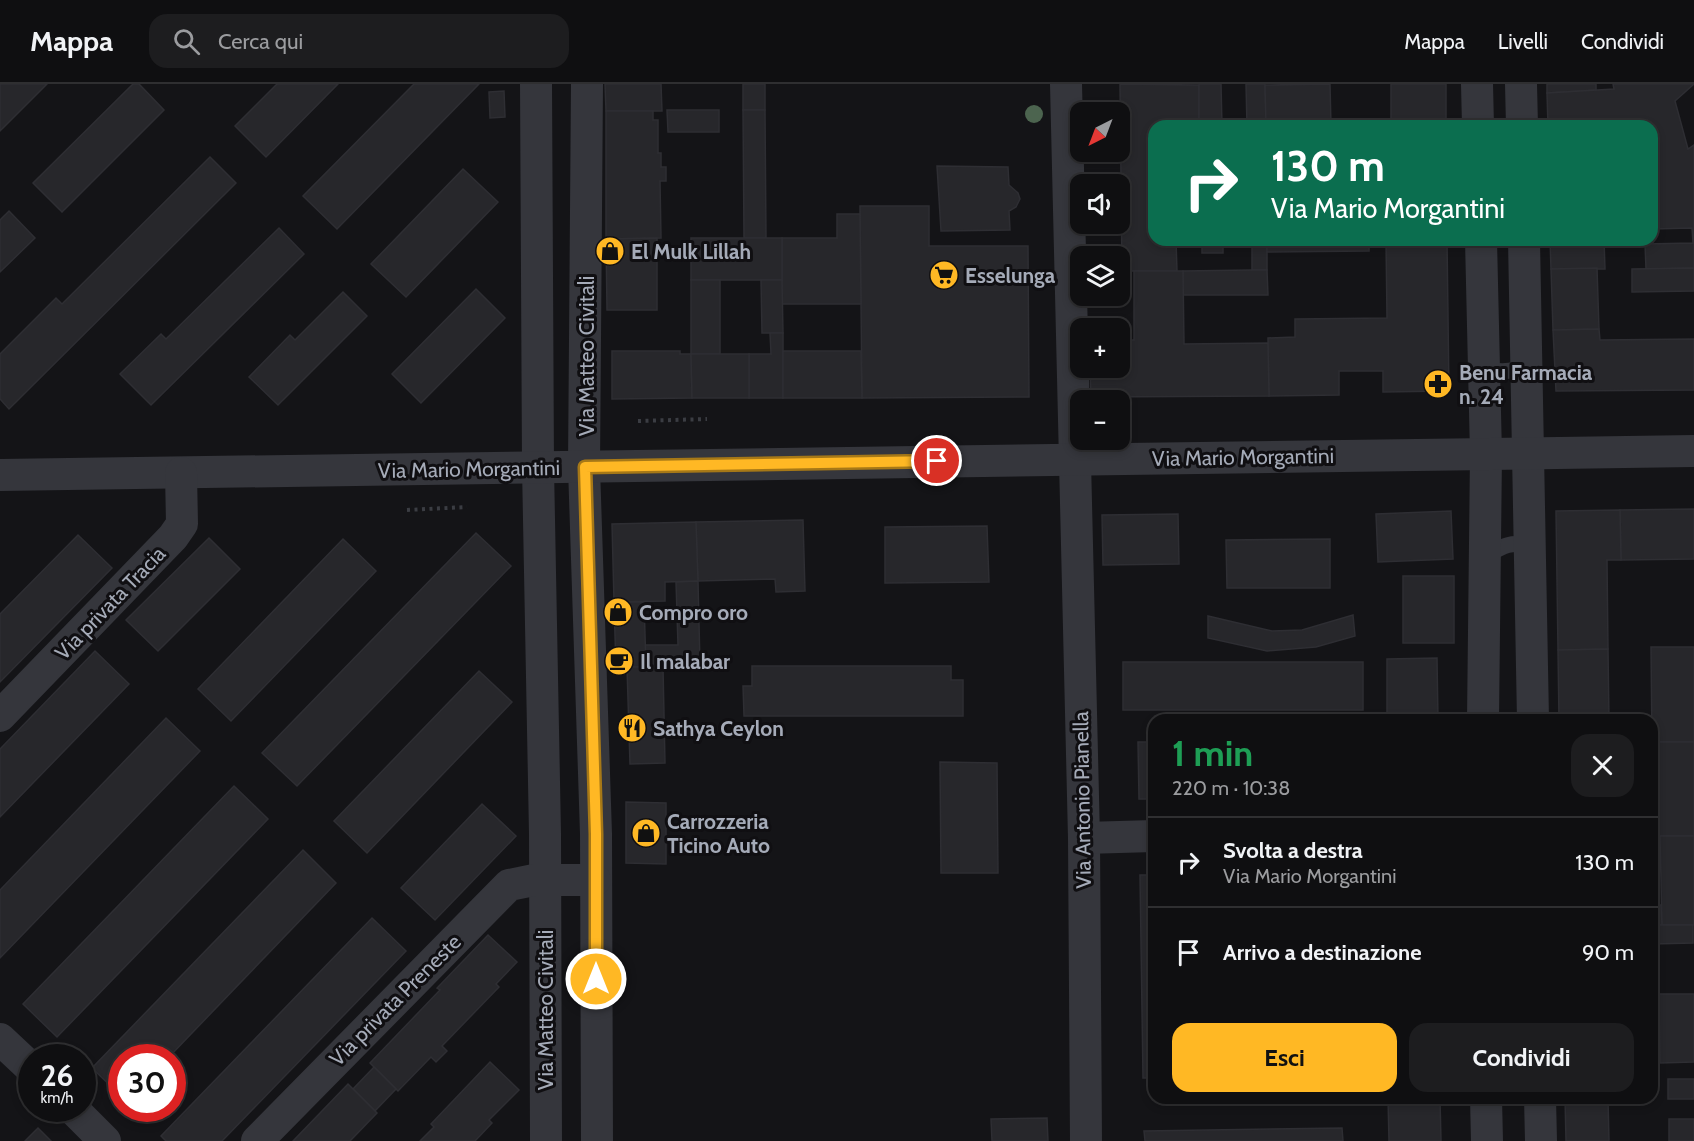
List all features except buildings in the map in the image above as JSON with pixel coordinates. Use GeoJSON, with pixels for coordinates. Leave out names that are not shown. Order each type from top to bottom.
{"type":"FeatureCollection","features":[{"type":"Feature","properties":{"kind":"street","name":"Via Matteo Civitali"},"geometry":{"type":"LineString","coordinates":[[536,84],[546,1141]]}},
{"type":"Feature","properties":{"kind":"street","name":"Via Matteo Civitali"},"geometry":{"type":"LineString","coordinates":[[587,84],[585,467],[595,798],[597,1141]]}},
{"type":"Feature","properties":{"kind":"street","name":"Via Antonio Pianella"},"geometry":{"type":"LineString","coordinates":[[1066,84],[1084,838],[1086,1141]]}},
{"type":"Feature","properties":{"kind":"street"},"geometry":{"type":"LineString","coordinates":[[1477,84],[1478,120]]}},
{"type":"Feature","properties":{"kind":"street"},"geometry":{"type":"LineString","coordinates":[[1521,84],[1522,120]]}},
{"type":"Feature","properties":{"kind":"street"},"geometry":{"type":"LineString","coordinates":[[1481,246],[1486,454],[1482,714]]}},
{"type":"Feature","properties":{"kind":"street"},"geometry":{"type":"LineString","coordinates":[[1524,246],[1533,714]]}},
{"type":"Feature","properties":{"kind":"street","name":"Via Mario Morgantini"},"geometry":{"type":"LineString","coordinates":[[0,475],[1694,451]]}},
{"type":"Feature","properties":{"kind":"street","name":"Via privata Tracia"},"geometry":{"type":"LineString","coordinates":[[0,716],[173,537],[182,524],[181,473]]}},
{"type":"Feature","properties":{"kind":"street"},"geometry":{"type":"LineString","coordinates":[[1084,838],[1148,836]]}},
{"type":"Feature","properties":{"kind":"street"},"geometry":{"type":"LineString","coordinates":[[544,880],[595,880]]}},
{"type":"Feature","properties":{"kind":"street","name":"Via privata Preneste"},"geometry":{"type":"LineString","coordinates":[[257,1141],[509,885],[544,880]]}},
{"type":"Feature","properties":{"kind":"street"},"geometry":{"type":"LineString","coordinates":[[0,1039],[18,1056]]}},
{"type":"Feature","properties":{"kind":"street"},"geometry":{"type":"LineString","coordinates":[[1486,1104],[1487,1141]]}},
{"type":"Feature","properties":{"kind":"street"},"geometry":{"type":"LineString","coordinates":[[1540,1104],[1541,1141]]}},
{"type":"Feature","properties":{"kind":"street"},"geometry":{"type":"LineString","coordinates":[[86,1122],[105,1141]]}},
{"type":"Feature","properties":{"kind":"lane"},"geometry":{"type":"LineString","coordinates":[[1484,367],[1504,373],[1525,368]]}},
{"type":"Feature","properties":{"kind":"lane"},"geometry":{"type":"LineString","coordinates":[[1484,557],[1517,543],[1529,546]]}},
{"type":"Feature","properties":{"kind":"path"},"geometry":{"type":"LineString","coordinates":[[638,421],[706,419]]}},
{"type":"Feature","properties":{"kind":"path"},"geometry":{"type":"LineString","coordinates":[[407,510],[467,507]]}},
{"type":"Feature","properties":{"kind":"place","name":"El Mulk Lillah"},"geometry":{"type":"Point","coordinates":[610,251]}},
{"type":"Feature","properties":{"kind":"place","name":"Esselunga"},"geometry":{"type":"Point","coordinates":[944,275]}},
{"type":"Feature","properties":{"kind":"place","name":"Benu Farmacia n. 24"},"geometry":{"type":"Point","coordinates":[1438,384]}},
{"type":"Feature","properties":{"kind":"place","name":"Compro oro"},"geometry":{"type":"Point","coordinates":[618,612]}},
{"type":"Feature","properties":{"kind":"place","name":"Il malabar"},"geometry":{"type":"Point","coordinates":[619,661]}},
{"type":"Feature","properties":{"kind":"place","name":"Sathya Ceylon"},"geometry":{"type":"Point","coordinates":[632,728]}},
{"type":"Feature","properties":{"kind":"place","name":"Carrozzeria Ticino Auto"},"geometry":{"type":"Point","coordinates":[646,833]}},
{"type":"Feature","properties":{"kind":"route"},"geometry":{"type":"LineString","coordinates":[[596,979],[596,834],[585,467],[937,461]]}}]}
